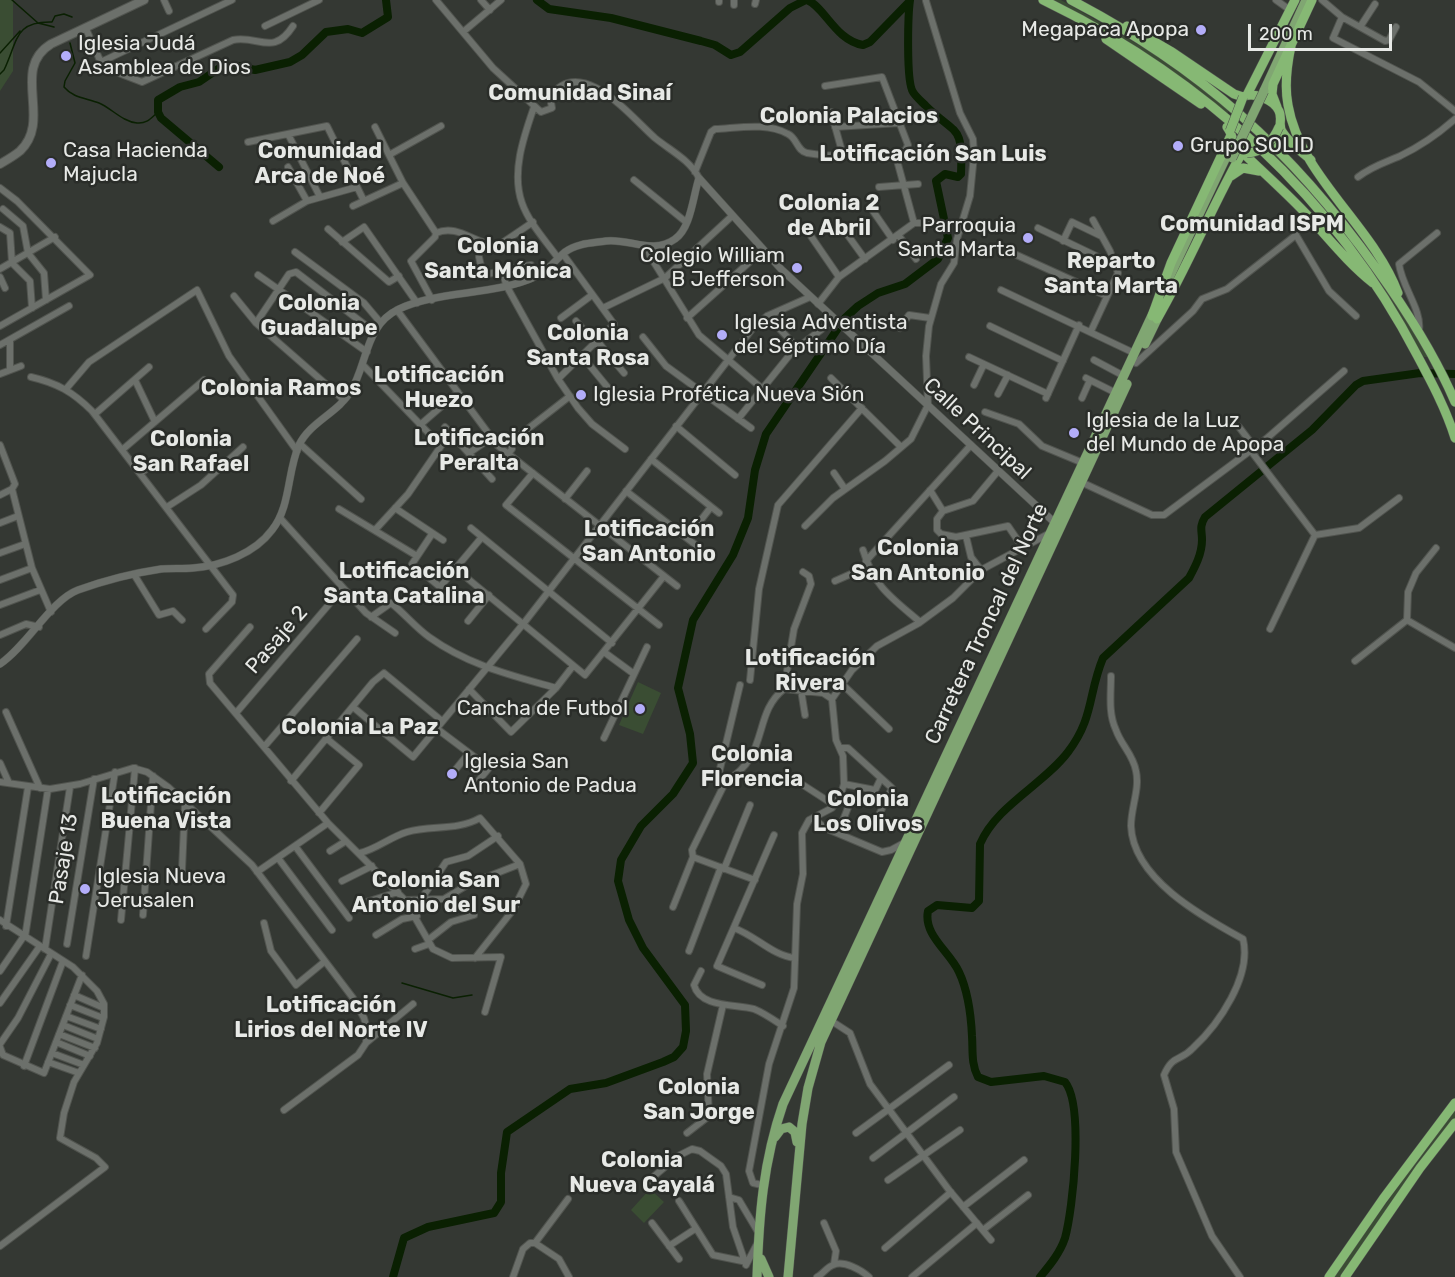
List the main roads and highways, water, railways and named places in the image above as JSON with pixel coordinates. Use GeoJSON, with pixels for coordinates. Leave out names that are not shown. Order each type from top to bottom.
{"type":"FeatureCollection","features":[{"type":"Feature","properties":{"kind":"highway"},"geometry":{"type":"LineString","coordinates":[[1043,0],[1142,54],[1228,118],[1307,195],[1348,244],[1379,289],[1420,360],[1455,438]]}},
{"type":"Feature","properties":{"kind":"highway"},"geometry":{"type":"LineString","coordinates":[[1154,317],[1172,263],[1245,96],[1295,0]]}},
{"type":"Feature","properties":{"kind":"highway"},"geometry":{"type":"LineString","coordinates":[[1154,317],[1187,265],[1222,191],[1245,152],[1266,145],[1279,127],[1281,118],[1272,86],[1312,0]]}},
{"type":"Feature","properties":{"kind":"highway"},"geometry":{"type":"LineString","coordinates":[[1074,2],[1150,38],[1245,96],[1264,99],[1278,109]]}},
{"type":"Feature","properties":{"kind":"highway"},"geometry":{"type":"LineString","coordinates":[[1074,2],[1151,46],[1231,104],[1256,126],[1337,215],[1403,306],[1419,330],[1454,400]]}},
{"type":"Feature","properties":{"kind":"highway"},"geometry":{"type":"LineString","coordinates":[[1066,11],[1211,111],[1251,162],[1309,216],[1355,269],[1379,289]]}},
{"type":"Feature","properties":{"kind":"highway"},"geometry":{"type":"LineString","coordinates":[[1291,45],[1286,79],[1293,125],[1311,159],[1383,262],[1403,306]]}},
{"type":"Feature","properties":{"kind":"highway"},"geometry":{"type":"LineString","coordinates":[[1279,127],[1311,159]]}},
{"type":"Feature","properties":{"kind":"highway"},"geometry":{"type":"LineString","coordinates":[[1222,191],[1232,175],[1240,169],[1251,168],[1262,172]]}},
{"type":"Feature","properties":{"kind":"highway"},"geometry":{"type":"LineString","coordinates":[[1329,1277],[1383,1199],[1455,1103]]}},
{"type":"Feature","properties":{"kind":"highway"},"geometry":{"type":"LineString","coordinates":[[1345,1277],[1420,1168],[1455,1123]]}},
{"type":"Feature","properties":{"kind":"main road"},"geometry":{"type":"LineString","coordinates":[[0,164],[20,150],[33,127],[31,71],[36,57],[51,44],[144,0]]}},
{"type":"Feature","properties":{"kind":"main road","name":"Carretera Troncal del Norte"},"geometry":{"type":"LineString","coordinates":[[788,1277],[808,1088],[830,1020],[1083,483],[1135,358],[1230,157],[1300,0]]}},
{"type":"Feature","properties":{"kind":"main road","name":"Carretera Troncal del Norte"},"geometry":{"type":"LineString","coordinates":[[1261,89],[1306,0]]}},
{"type":"Feature","properties":{"kind":"main road","name":"Carretera Troncal del Norte"},"geometry":{"type":"LineString","coordinates":[[757,1277],[759,1206],[762,1185],[768,1151],[783,1104],[904,842],[1124,376],[1135,358]]}},
{"type":"Feature","properties":{"kind":"main road"},"geometry":{"type":"LineString","coordinates":[[768,1151],[779,1131],[786,1127],[791,1128],[796,1135],[799,1166]]}},
{"type":"Feature","properties":{"kind":"main road"},"geometry":{"type":"LineString","coordinates":[[758,1241],[763,1269],[769,1277]]}},
{"type":"Feature","properties":{"kind":"main road"},"geometry":{"type":"LineString","coordinates":[[779,1277],[792,1250]]}},
{"type":"Feature","properties":{"kind":"waterway"},"geometry":{"type":"LineString","coordinates":[[12,0],[38,23],[54,27]]}},
{"type":"Feature","properties":{"kind":"waterway"},"geometry":{"type":"LineString","coordinates":[[219,167],[161,118],[158,112],[158,100],[180,87],[199,82],[221,67],[238,66],[255,70],[290,62],[302,55],[326,32],[348,29],[362,33],[388,17],[386,0]]}},
{"type":"Feature","properties":{"kind":"waterway"},"geometry":{"type":"LineString","coordinates":[[537,0],[549,9],[611,18],[715,45],[731,55],[740,52],[790,8],[806,0]]}},
{"type":"Feature","properties":{"kind":"waterway"},"geometry":{"type":"LineString","coordinates":[[807,0],[819,9],[845,37],[863,45],[870,42],[909,2]]}},
{"type":"Feature","properties":{"kind":"waterway"},"geometry":{"type":"LineString","coordinates":[[393,1277],[404,1238],[428,1227],[494,1213],[501,1202],[501,1173],[507,1132],[570,1089],[606,1083],[663,1062],[674,1057],[683,1047],[686,1031],[685,1005],[643,948],[629,920],[618,881],[621,860],[641,826],[673,794],[693,763],[690,734],[678,688],[693,620],[733,555],[748,518],[755,470],[766,434],[845,318],[878,293],[905,284],[938,259],[948,238],[936,181],[945,174],[958,177],[961,174],[961,146],[956,132],[913,92],[909,75],[908,48],[910,0]]}},
{"type":"Feature","properties":{"kind":"waterway"},"geometry":{"type":"LineString","coordinates":[[0,74],[4,70],[15,42],[24,29],[30,25],[52,22],[55,16],[64,14],[72,17]]}},
{"type":"Feature","properties":{"kind":"waterway"},"geometry":{"type":"LineString","coordinates":[[0,53],[20,31]]}},
{"type":"Feature","properties":{"kind":"waterway"},"geometry":{"type":"LineString","coordinates":[[70,43],[75,63],[65,81],[64,87],[68,91],[99,103],[132,122],[146,122],[158,112]]}},
{"type":"Feature","properties":{"kind":"waterway"},"geometry":{"type":"LineString","coordinates":[[1040,1277],[1060,1249],[1068,1224],[1075,1158],[1074,1112],[1071,1094],[1065,1082],[1044,1076],[991,1082],[978,1077],[973,1062],[971,1020],[965,987],[955,965],[929,928],[928,911],[937,905],[972,908],[979,901],[980,844],[988,830],[1009,806],[1046,775],[1068,752],[1087,717],[1103,658],[1189,578],[1201,550],[1201,526],[1205,517],[1312,430],[1356,385],[1363,381],[1420,373],[1455,374]]}},
{"type":"Feature","properties":{"kind":"waterway"},"geometry":{"type":"LineString","coordinates":[[402,983],[453,998],[472,995]]}},
{"type":"Feature","properties":{"kind":"place","name":"Megapaca Apopa"},"geometry":{"type":"Point","coordinates":[1201,30]}},
{"type":"Feature","properties":{"kind":"place","name":"Iglesia Judá Asamblea de Dios"},"geometry":{"type":"Point","coordinates":[66,56]}},
{"type":"Feature","properties":{"kind":"place","name":"Grupo SOLID"},"geometry":{"type":"Point","coordinates":[1178,146]}},
{"type":"Feature","properties":{"kind":"place","name":"Casa Hacienda Majucla"},"geometry":{"type":"Point","coordinates":[51,163]}},
{"type":"Feature","properties":{"kind":"place","name":"Parroquia Santa Marta"},"geometry":{"type":"Point","coordinates":[1028,238]}},
{"type":"Feature","properties":{"kind":"place","name":"Colegio William B Jefferson"},"geometry":{"type":"Point","coordinates":[797,268]}},
{"type":"Feature","properties":{"kind":"place","name":"Iglesia Adventista del Séptimo Día"},"geometry":{"type":"Point","coordinates":[722,335]}},
{"type":"Feature","properties":{"kind":"place","name":"Iglesia Profética Nueva Sión"},"geometry":{"type":"Point","coordinates":[581,395]}},
{"type":"Feature","properties":{"kind":"place","name":"Iglesia de la Luz del Mundo de Apopa"},"geometry":{"type":"Point","coordinates":[1074,433]}},
{"type":"Feature","properties":{"kind":"place","name":"Cancha de Futbol"},"geometry":{"type":"Point","coordinates":[640,709]}},
{"type":"Feature","properties":{"kind":"place","name":"Iglesia San Antonio de Padua"},"geometry":{"type":"Point","coordinates":[452,774]}},
{"type":"Feature","properties":{"kind":"place","name":"Iglesia Nueva Jerusalen"},"geometry":{"type":"Point","coordinates":[85,889]}},
{"type":"Feature","properties":{"kind":"district","name":"Comunidad Sinaí"},"geometry":{"type":"Point","coordinates":[580,94]}},
{"type":"Feature","properties":{"kind":"district","name":"Colonia Palacios"},"geometry":{"type":"Point","coordinates":[849,117]}},
{"type":"Feature","properties":{"kind":"district","name":"Lotificación San Luis"},"geometry":{"type":"Point","coordinates":[933,155]}},
{"type":"Feature","properties":{"kind":"district","name":"Comunidad Arca de Noé"},"geometry":{"type":"Point","coordinates":[320,164]}},
{"type":"Feature","properties":{"kind":"district","name":"Colonia 2 de Abril"},"geometry":{"type":"Point","coordinates":[829,216]}},
{"type":"Feature","properties":{"kind":"district","name":"Comunidad ISPM"},"geometry":{"type":"Point","coordinates":[1252,225]}},
{"type":"Feature","properties":{"kind":"district","name":"Colonia Santa Mónica"},"geometry":{"type":"Point","coordinates":[498,260]}},
{"type":"Feature","properties":{"kind":"district","name":"Reparto Santa Marta"},"geometry":{"type":"Point","coordinates":[1111,274]}},
{"type":"Feature","properties":{"kind":"district","name":"Colonia Guadalupe"},"geometry":{"type":"Point","coordinates":[319,316]}},
{"type":"Feature","properties":{"kind":"district","name":"Colonia Santa Rosa"},"geometry":{"type":"Point","coordinates":[588,346]}},
{"type":"Feature","properties":{"kind":"district","name":"Lotificación Huezo"},"geometry":{"type":"Point","coordinates":[439,388]}},
{"type":"Feature","properties":{"kind":"district","name":"Colonia Ramos"},"geometry":{"type":"Point","coordinates":[281,389]}},
{"type":"Feature","properties":{"kind":"district","name":"Colonia San Rafael"},"geometry":{"type":"Point","coordinates":[191,452]}},
{"type":"Feature","properties":{"kind":"district","name":"Lotificación Peralta"},"geometry":{"type":"Point","coordinates":[479,452]}},
{"type":"Feature","properties":{"kind":"district","name":"Lotificación San Antonio"},"geometry":{"type":"Point","coordinates":[649,542]}},
{"type":"Feature","properties":{"kind":"district","name":"Colonia San Antonio"},"geometry":{"type":"Point","coordinates":[918,562]}},
{"type":"Feature","properties":{"kind":"district","name":"Lotificación Santa Catalina"},"geometry":{"type":"Point","coordinates":[404,584]}},
{"type":"Feature","properties":{"kind":"district","name":"Lotificación Rivera"},"geometry":{"type":"Point","coordinates":[810,672]}},
{"type":"Feature","properties":{"kind":"district","name":"Colonia La Paz"},"geometry":{"type":"Point","coordinates":[360,728]}},
{"type":"Feature","properties":{"kind":"district","name":"Colonia Florencia"},"geometry":{"type":"Point","coordinates":[752,768]}},
{"type":"Feature","properties":{"kind":"district","name":"Lotificación Buena Vista"},"geometry":{"type":"Point","coordinates":[166,810]}},
{"type":"Feature","properties":{"kind":"district","name":"Colonia Los Olivos"},"geometry":{"type":"Point","coordinates":[868,812]}},
{"type":"Feature","properties":{"kind":"district","name":"Colonia San Antonio del Sur"},"geometry":{"type":"Point","coordinates":[436,894]}},
{"type":"Feature","properties":{"kind":"district","name":"Lotificación Lirios del Norte IV"},"geometry":{"type":"Point","coordinates":[331,1018]}},
{"type":"Feature","properties":{"kind":"district","name":"Colonia San Jorge"},"geometry":{"type":"Point","coordinates":[699,1100]}},
{"type":"Feature","properties":{"kind":"district","name":"Colonia Nueva Cayalá"},"geometry":{"type":"Point","coordinates":[642,1174]}}]}
